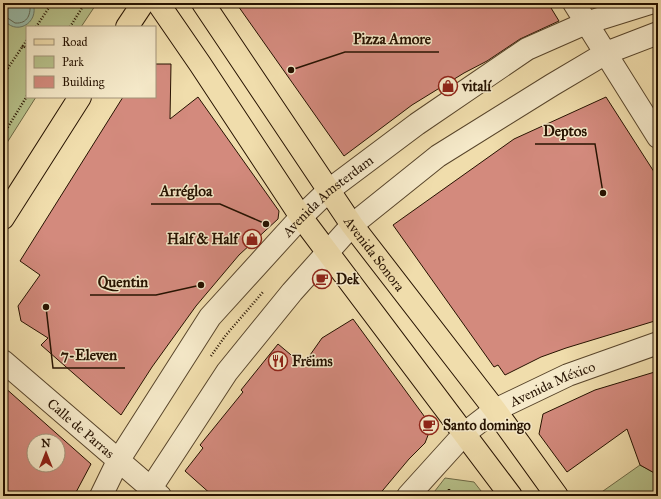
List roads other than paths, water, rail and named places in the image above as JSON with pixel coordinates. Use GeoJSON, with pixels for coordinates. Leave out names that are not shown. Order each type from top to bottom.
{"type":"FeatureCollection","features":[{"type":"Feature","properties":{"kind":"main road"},"geometry":{"type":"LineString","coordinates":[[128,26],[143,3]]}},
{"type":"Feature","properties":{"kind":"main road"},"geometry":{"type":"LineString","coordinates":[[158,3],[302,217],[511,496]]}},
{"type":"Feature","properties":{"kind":"main road","name":"Avenida Sonora"},"geometry":{"type":"LineString","coordinates":[[203,3],[352,225],[495,410],[557,496]]}},
{"type":"Feature","properties":{"kind":"main road"},"geometry":{"type":"LineString","coordinates":[[3,218],[79,98]]}},
{"type":"Feature","properties":{"kind":"street"},"geometry":{"type":"LineString","coordinates":[[574,3],[658,137]]}},
{"type":"Feature","properties":{"kind":"street","name":"Avenida Amsterdam"},"geometry":{"type":"LineString","coordinates":[[101,496],[118,461],[210,317],[302,217],[329,190],[417,124],[527,49],[586,23],[650,3]]}},
{"type":"Feature","properties":{"kind":"street"},"geometry":{"type":"LineString","coordinates":[[152,493],[227,372],[292,292],[352,225],[438,156],[606,53],[658,33]]}},
{"type":"Feature","properties":{"kind":"street","name":"Avenida México"},"geometry":{"type":"LineString","coordinates":[[408,496],[465,433],[495,410],[568,375],[658,343]]}},
{"type":"Feature","properties":{"kind":"street","name":"Calle de Parras"},"geometry":{"type":"LineString","coordinates":[[3,360],[118,461],[152,493]]}},
{"type":"Feature","properties":{"kind":"water"},"geometry":{"type":"Polygon","coordinates":[[[3,3],[33,3],[33,17],[25,26],[13,27],[3,18],[3,3]]]}},
{"type":"Feature","properties":{"kind":"place","name":"Pizza Amore"},"geometry":{"type":"Point","coordinates":[291,70]}},
{"type":"Feature","properties":{"kind":"place","name":"vitalí"},"geometry":{"type":"Point","coordinates":[448,86]}},
{"type":"Feature","properties":{"kind":"place","name":"Deptos"},"geometry":{"type":"Point","coordinates":[603,193]}},
{"type":"Feature","properties":{"kind":"place","name":"Arrégloa"},"geometry":{"type":"Point","coordinates":[266,224]}},
{"type":"Feature","properties":{"kind":"place","name":"Half & Half"},"geometry":{"type":"Point","coordinates":[252,239]}},
{"type":"Feature","properties":{"kind":"place","name":"Dek"},"geometry":{"type":"Point","coordinates":[322,279]}},
{"type":"Feature","properties":{"kind":"place","name":"Quentin"},"geometry":{"type":"Point","coordinates":[201,285]}},
{"type":"Feature","properties":{"kind":"place","name":"7-Eleven"},"geometry":{"type":"Point","coordinates":[46,307]}},
{"type":"Feature","properties":{"kind":"place","name":"Frëims"},"geometry":{"type":"Point","coordinates":[278,361]}},
{"type":"Feature","properties":{"kind":"place","name":"Santo domingo"},"geometry":{"type":"Point","coordinates":[429,425]}}]}
